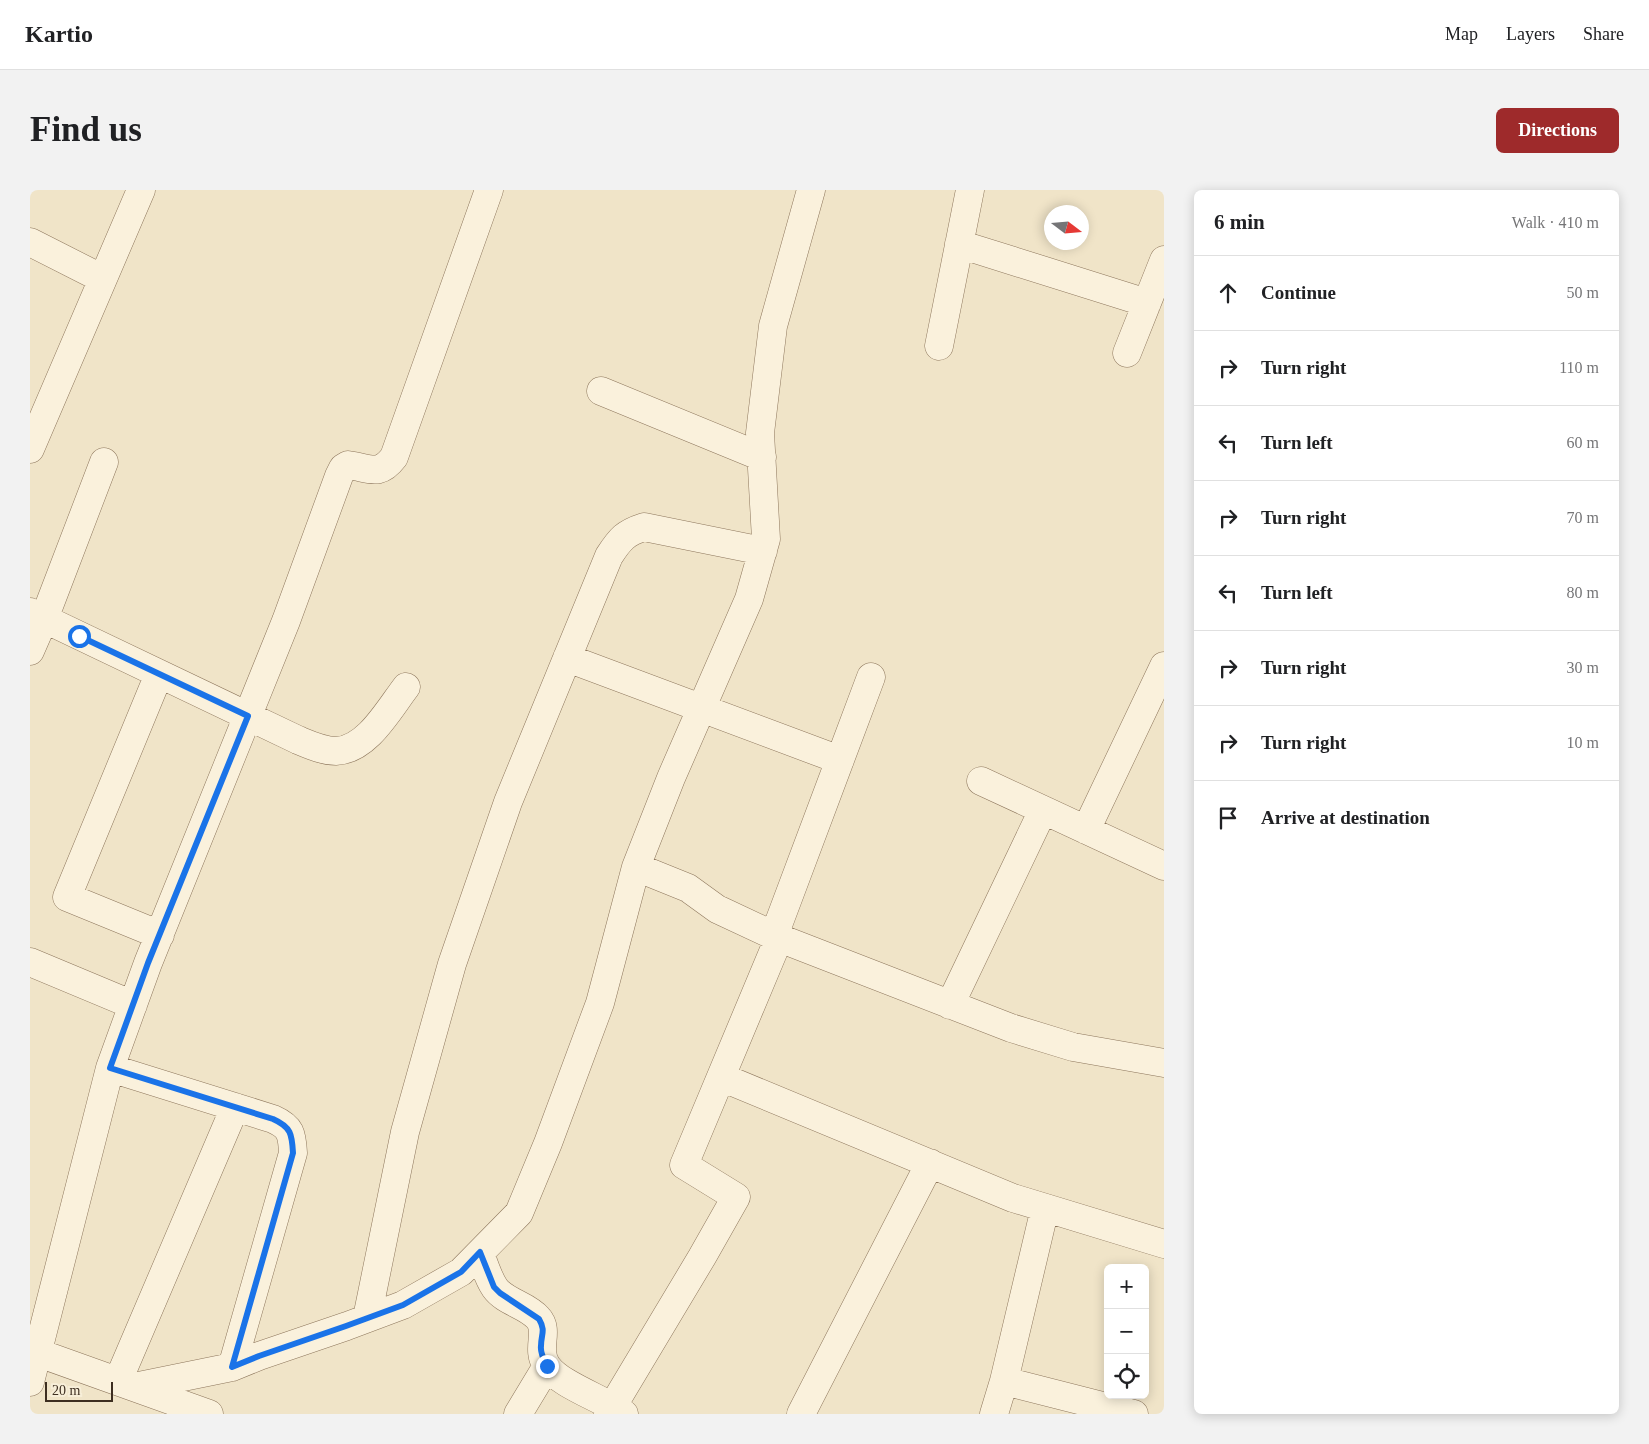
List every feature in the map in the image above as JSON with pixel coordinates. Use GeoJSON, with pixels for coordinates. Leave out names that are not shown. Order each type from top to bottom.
{"type":"FeatureCollection","features":[{"type":"Feature","properties":{"kind":"street"},"geometry":{"type":"LineString","coordinates":[[30,449],[141,190]]}},
{"type":"Feature","properties":{"kind":"street"},"geometry":{"type":"LineString","coordinates":[[30,1382],[34,1351],[110,1068],[133,1005],[286,621],[343,468],[348,465],[375,470],[382,469],[394,457],[489,190]]}},
{"type":"Feature","properties":{"kind":"street"},"geometry":{"type":"LineString","coordinates":[[126,1384],[232,1367],[403,1305],[461,1272],[519,1213],[548,1143],[600,1003],[636,867],[671,778],[749,599],[766,539],[760,433],[773,326],[811,190]]}},
{"type":"Feature","properties":{"kind":"street"},"geometry":{"type":"LineString","coordinates":[[939,346],[970,190]]}},
{"type":"Feature","properties":{"kind":"street"},"geometry":{"type":"LineString","coordinates":[[30,242],[103,279]]}},
{"type":"Feature","properties":{"kind":"street"},"geometry":{"type":"LineString","coordinates":[[959,244],[1147,303]]}},
{"type":"Feature","properties":{"kind":"street"},"geometry":{"type":"LineString","coordinates":[[1127,353],[1164,260]]}},
{"type":"Feature","properties":{"kind":"street"},"geometry":{"type":"LineString","coordinates":[[601,392],[762,457]]}},
{"type":"Feature","properties":{"kind":"street"},"geometry":{"type":"LineString","coordinates":[[30,651],[37,616],[104,462]]}},
{"type":"Feature","properties":{"kind":"street"},"geometry":{"type":"LineString","coordinates":[[367,1318],[405,1132],[452,964],[508,802],[609,556],[621,539],[632,531],[644,527],[762,551]]}},
{"type":"Feature","properties":{"kind":"street"},"geometry":{"type":"LineString","coordinates":[[37,616],[298,740],[322,749],[337,751],[350,748],[368,737],[406,687]]}},
{"type":"Feature","properties":{"kind":"street"},"geometry":{"type":"LineString","coordinates":[[567,658],[840,760]]}},
{"type":"Feature","properties":{"kind":"street"},"geometry":{"type":"LineString","coordinates":[[1086,830],[1156,701],[1164,666]]}},
{"type":"Feature","properties":{"kind":"street"},"geometry":{"type":"LineString","coordinates":[[159,674],[66,897],[160,935]]}},
{"type":"Feature","properties":{"kind":"street"},"geometry":{"type":"LineString","coordinates":[[480,1252],[494,1287],[539,1319],[542,1324],[544,1333],[541,1346],[542,1355],[547,1366],[563,1380],[615,1411],[736,1197],[684,1166],[779,938],[778,925],[871,677]]}},
{"type":"Feature","properties":{"kind":"street"},"geometry":{"type":"LineString","coordinates":[[981,781],[1164,866]]}},
{"type":"Feature","properties":{"kind":"street"},"geometry":{"type":"LineString","coordinates":[[950,1005],[1043,810]]}},
{"type":"Feature","properties":{"kind":"street"},"geometry":{"type":"LineString","coordinates":[[636,867],[688,888],[717,909],[779,938],[1011,1028],[1074,1047],[1164,1062]]}},
{"type":"Feature","properties":{"kind":"street"},"geometry":{"type":"LineString","coordinates":[[30,962],[133,1005]]}},
{"type":"Feature","properties":{"kind":"street"},"geometry":{"type":"LineString","coordinates":[[110,1068],[283,1123],[289,1130],[292,1138],[293,1153],[232,1367]]}},
{"type":"Feature","properties":{"kind":"street"},"geometry":{"type":"LineString","coordinates":[[721,1077],[1012,1198],[1164,1244]]}},
{"type":"Feature","properties":{"kind":"street"},"geometry":{"type":"LineString","coordinates":[[126,1384],[235,1107]]}},
{"type":"Feature","properties":{"kind":"street"},"geometry":{"type":"LineString","coordinates":[[801,1414],[930,1164]]}},
{"type":"Feature","properties":{"kind":"street"},"geometry":{"type":"LineString","coordinates":[[994,1414],[1004,1381],[1045,1208]]}},
{"type":"Feature","properties":{"kind":"street"},"geometry":{"type":"LineString","coordinates":[[34,1351],[209,1414]]}},
{"type":"Feature","properties":{"kind":"street"},"geometry":{"type":"LineString","coordinates":[[518,1414],[547,1366]]}},
{"type":"Feature","properties":{"kind":"street"},"geometry":{"type":"LineString","coordinates":[[1004,1381],[1134,1414]]}},
{"type":"Feature","properties":{"kind":"route"},"geometry":{"type":"LineString","coordinates":[[79,636],[248,716],[148,963],[110,1068],[273,1119],[283,1123],[289,1130],[292,1138],[293,1153],[232,1367],[403,1305],[461,1272],[480,1252],[494,1287],[500,1293],[534,1314],[542,1324],[544,1333],[541,1346],[542,1355],[547,1366]]}}]}
